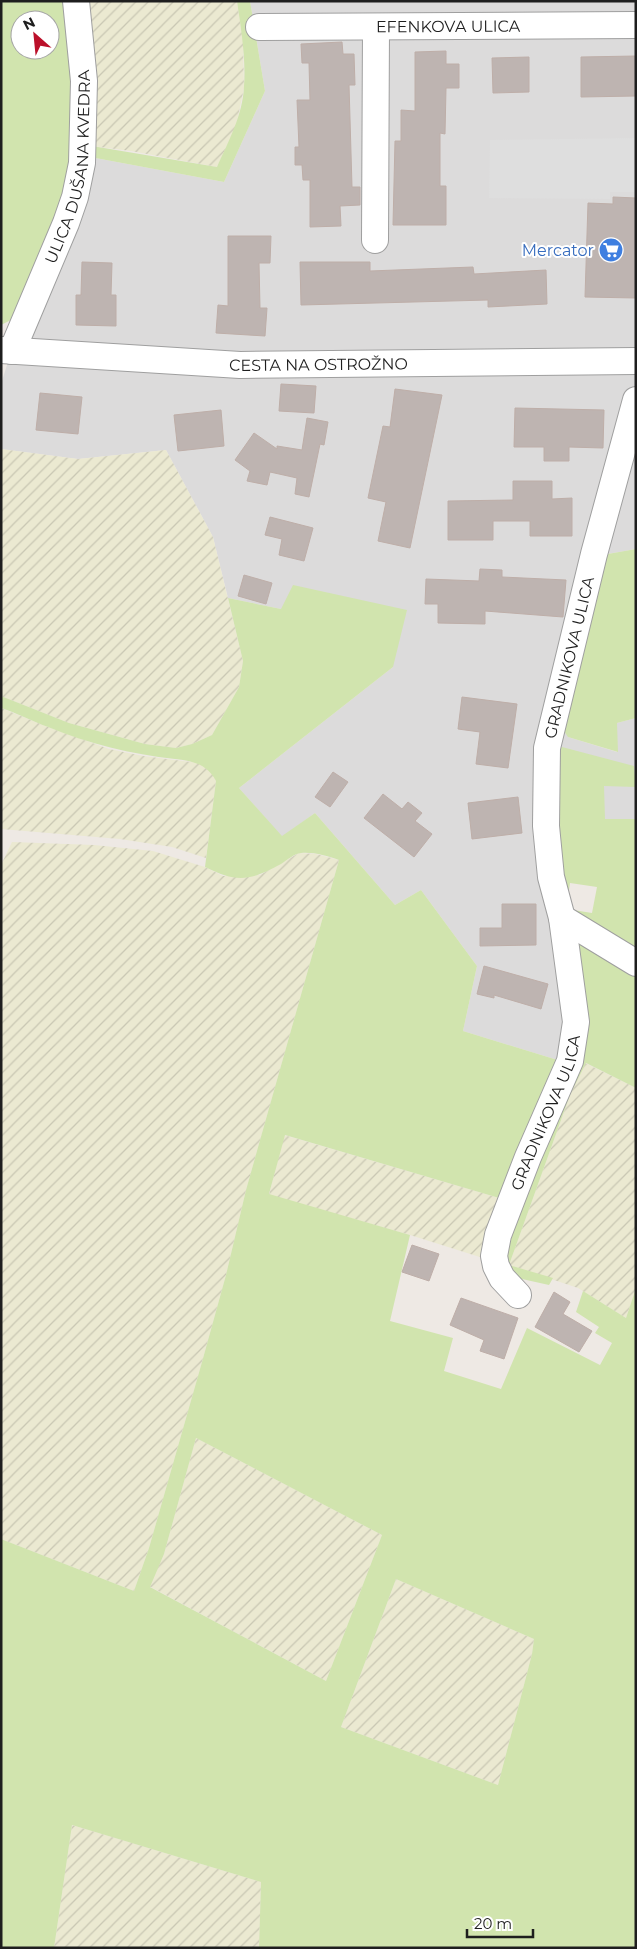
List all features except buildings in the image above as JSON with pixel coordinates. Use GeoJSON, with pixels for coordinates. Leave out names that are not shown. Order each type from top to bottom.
{"type":"FeatureCollection","features":[{"type":"Feature","properties":{"kind":"street","name":"ULICA DUŠANA KVEDRA"},"geometry":{"type":"LineString","coordinates":[[6,351],[22,326],[66,223],[75,197],[82,163],[84,80],[76,1]]}},
{"type":"Feature","properties":{"kind":"street","name":"EFENKOVA ULICA"},"geometry":{"type":"LineString","coordinates":[[259,27],[636,25]]}},
{"type":"Feature","properties":{"kind":"street"},"geometry":{"type":"LineString","coordinates":[[375,240],[376,27]]}},
{"type":"Feature","properties":{"kind":"street","name":"CESTA NA OSTROŽNO"},"geometry":{"type":"LineString","coordinates":[[6,351],[240,365],[636,361]]}},
{"type":"Feature","properties":{"kind":"street","name":"GRADNIKOVA ULICA"},"geometry":{"type":"LineString","coordinates":[[518,1295],[502,1278],[496,1266],[494,1256],[498,1235],[507,1207],[570,1061],[576,1022],[562,918],[551,877],[546,826],[548,748],[594,554],[636,400]]}},
{"type":"Feature","properties":{"kind":"street"},"geometry":{"type":"LineString","coordinates":[[562,918],[636,963]]}},
{"type":"Feature","properties":{"kind":"shaded area"},"geometry":{"type":"Polygon","coordinates":[[[83,1],[237,1],[243,41],[244,88],[236,126],[217,167],[131,151],[92,146],[83,1]]]}},
{"type":"Feature","properties":{"kind":"shaded area"},"geometry":{"type":"Polygon","coordinates":[[[250,1],[636,1],[636,549],[602,555],[568,737],[617,752],[617,723],[636,718],[636,819],[605,820],[552,828],[564,896],[564,1062],[463,1031],[477,966],[421,890],[395,905],[315,813],[282,837],[239,788],[393,667],[281,609],[228,598],[213,537],[166,450],[78,459],[1,449],[1,384],[7,365],[15,318],[90,157],[224,182],[265,91],[250,1]]]}},
{"type":"Feature","properties":{"kind":"shaded area"},"geometry":{"type":"Polygon","coordinates":[[[636,138],[636,192],[610,192],[610,199],[489,198],[490,140],[636,138]]]}},
{"type":"Feature","properties":{"kind":"shaded area"},"geometry":{"type":"Polygon","coordinates":[[[1,449],[78,459],[166,450],[213,537],[243,661],[239,687],[212,735],[192,744],[176,748],[145,744],[69,723],[1,696],[1,449]]]}},
{"type":"Feature","properties":{"kind":"shaded area"},"geometry":{"type":"Polygon","coordinates":[[[1,708],[109,749],[143,756],[199,763],[211,770],[216,781],[206,858],[172,847],[120,839],[1,829],[1,708]]]}},
{"type":"Feature","properties":{"kind":"shaded area"},"geometry":{"type":"Polygon","coordinates":[[[12,842],[94,845],[153,851],[205,867],[223,876],[260,875],[299,853],[316,854],[339,860],[246,1190],[226,1275],[202,1362],[149,1548],[134,1591],[1,1539],[1,865],[12,842]]]}},
{"type":"Feature","properties":{"kind":"shaded area"},"geometry":{"type":"Polygon","coordinates":[[[585,1063],[636,1088],[636,1288],[626,1318],[578,1288],[509,1265],[570,1095],[585,1063]]]}},
{"type":"Feature","properties":{"kind":"shaded area"},"geometry":{"type":"Polygon","coordinates":[[[284,1135],[506,1200],[486,1259],[410,1235],[269,1195],[284,1135]]]}},
{"type":"Feature","properties":{"kind":"shaded area"},"geometry":{"type":"Polygon","coordinates":[[[196,1438],[382,1535],[326,1681],[149,1586],[164,1554],[196,1438]]]}},
{"type":"Feature","properties":{"kind":"shaded area"},"geometry":{"type":"Polygon","coordinates":[[[396,1579],[534,1639],[532,1654],[498,1785],[341,1727],[396,1579]]]}},
{"type":"Feature","properties":{"kind":"shaded area"},"geometry":{"type":"Polygon","coordinates":[[[72,1825],[261,1882],[259,1948],[54,1948],[72,1825]]]}},
{"type":"Feature","properties":{"kind":"green space"},"geometry":{"type":"Polygon","coordinates":[[[1,1],[71,1],[75,173],[15,318],[1,325],[1,1]]]}},
{"type":"Feature","properties":{"kind":"green space"},"geometry":{"type":"Polygon","coordinates":[[[237,1],[250,1],[265,91],[224,182],[90,157],[92,146],[217,167],[234,128],[243,97],[244,54],[237,1]]]}},
{"type":"Feature","properties":{"kind":"green space"},"geometry":{"type":"Polygon","coordinates":[[[636,549],[636,718],[617,723],[618,752],[568,737],[560,725],[602,555],[636,549]]]}},
{"type":"Feature","properties":{"kind":"green space"},"geometry":{"type":"Polygon","coordinates":[[[293,585],[407,610],[393,667],[239,788],[282,836],[315,813],[395,905],[421,890],[477,966],[463,1031],[564,1062],[506,1200],[285,1135],[269,1194],[410,1235],[390,1321],[453,1338],[444,1371],[501,1389],[527,1328],[600,1365],[612,1343],[595,1333],[599,1327],[576,1312],[583,1291],[626,1318],[636,1288],[636,1948],[259,1948],[261,1882],[72,1825],[54,1948],[1,1948],[1,1539],[134,1591],[149,1548],[202,1362],[226,1275],[246,1190],[339,860],[316,854],[301,853],[261,874],[243,878],[226,876],[205,867],[216,781],[204,767],[194,762],[126,751],[63,733],[1,708],[1,696],[69,723],[145,744],[176,748],[192,744],[212,735],[239,687],[243,661],[228,598],[281,609],[293,585]],[[196,1438],[164,1554],[150,1587],[326,1681],[382,1535],[196,1438]],[[396,1579],[341,1727],[498,1785],[532,1654],[534,1639],[396,1579]]]}},
{"type":"Feature","properties":{"kind":"green space"},"geometry":{"type":"Polygon","coordinates":[[[562,747],[634,766],[636,787],[604,786],[605,819],[636,819],[636,958],[567,909],[592,913],[597,887],[570,883],[568,897],[564,896],[552,757],[562,747]]]}},
{"type":"Feature","properties":{"kind":"green space"},"geometry":{"type":"Polygon","coordinates":[[[574,937],[636,968],[636,1088],[586,1063],[570,1095],[509,1265],[553,1278],[549,1285],[513,1277],[506,1268],[508,1217],[575,1062],[574,937]]]}},
{"type":"Feature","properties":{"kind":"place","name":"Mercator"},"geometry":{"type":"Point","coordinates":[611,250]}}]}
